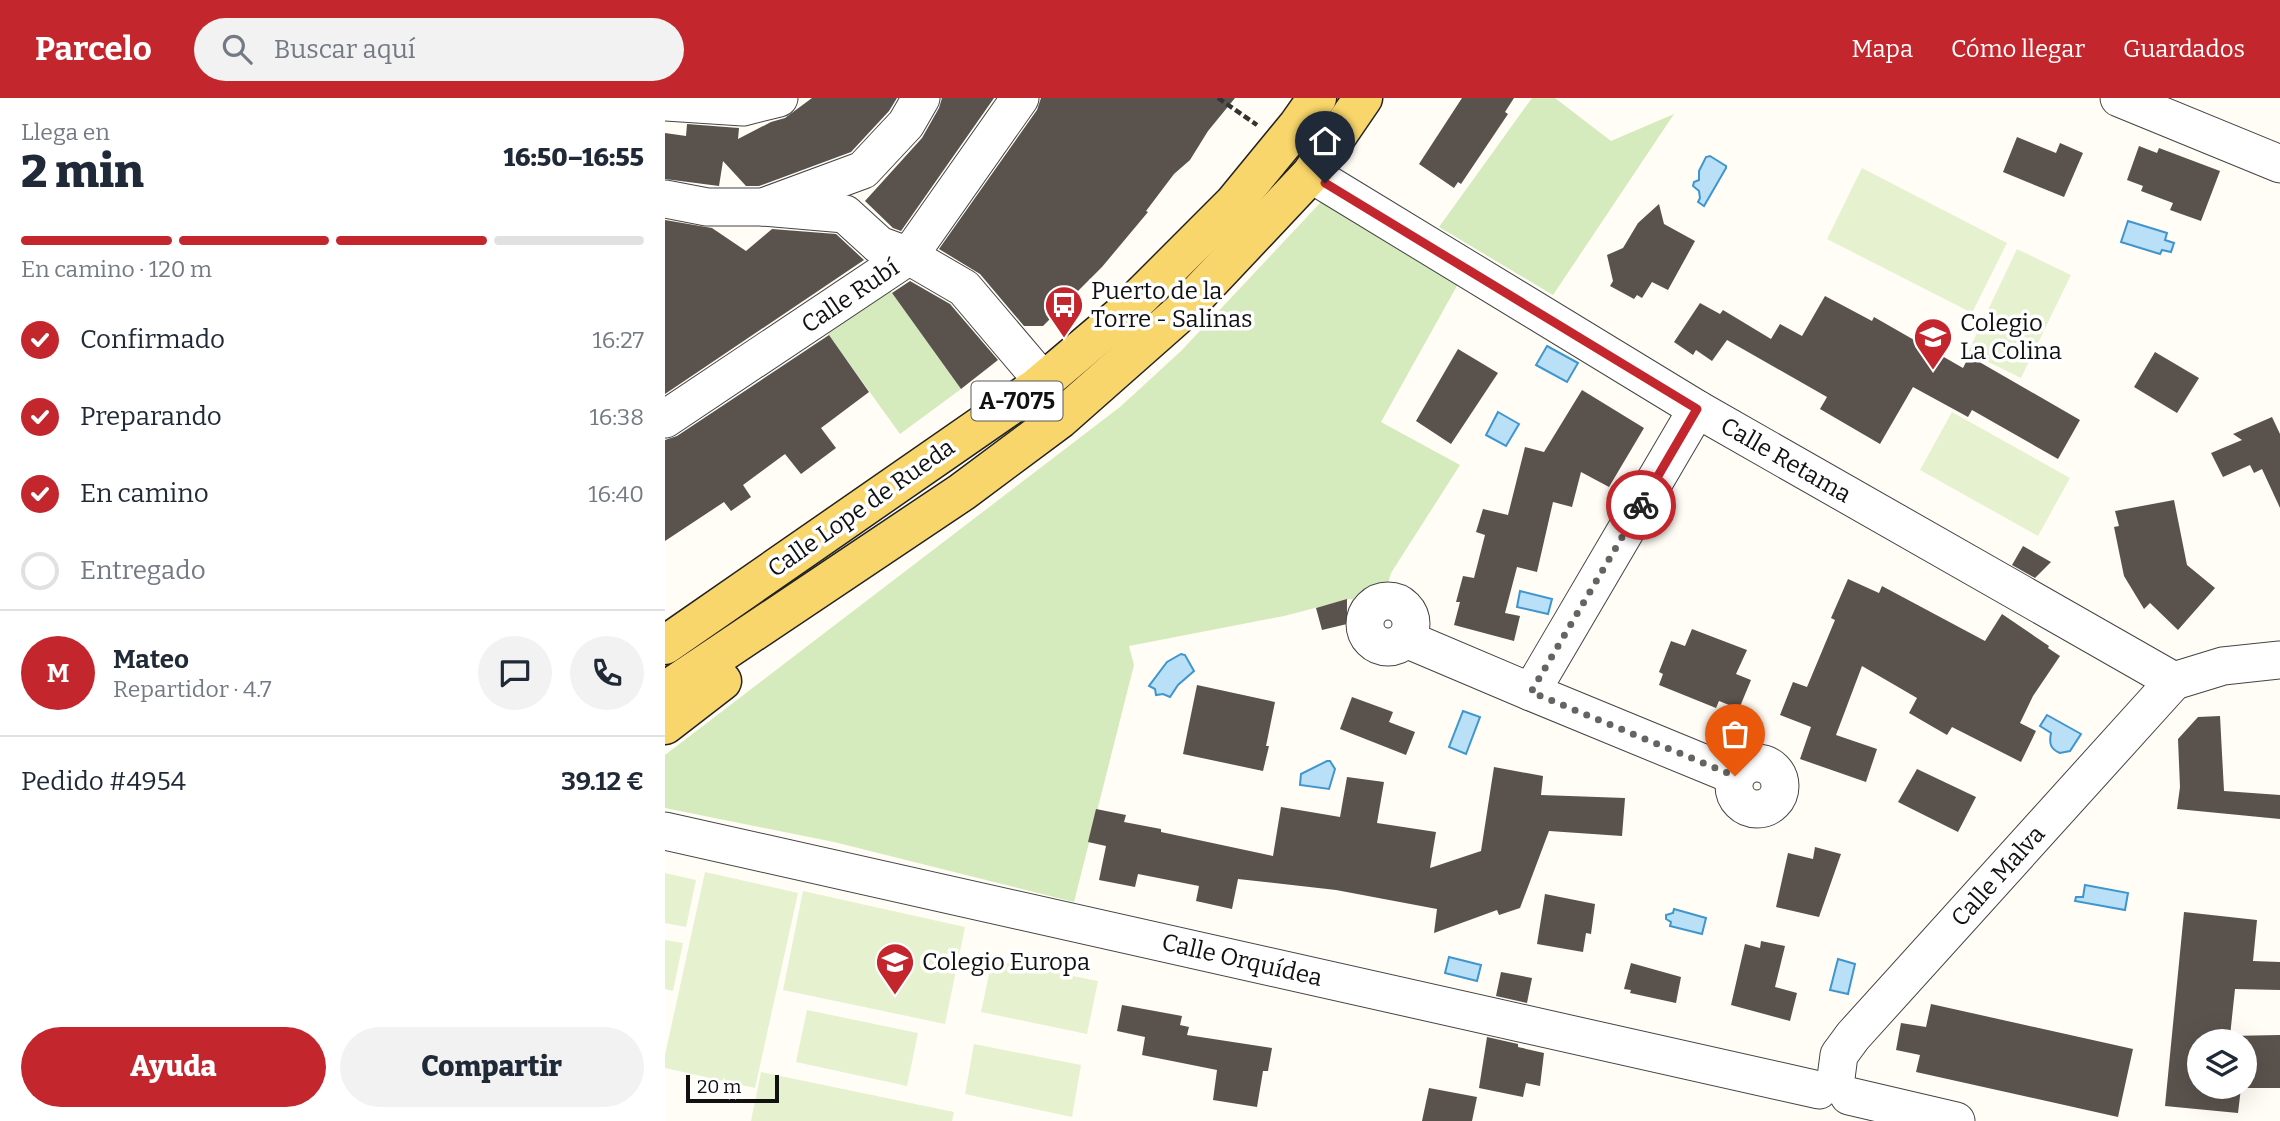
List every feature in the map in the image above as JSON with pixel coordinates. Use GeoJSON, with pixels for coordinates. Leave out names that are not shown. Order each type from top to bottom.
{"type":"FeatureCollection","features":[{"type":"Feature","properties":{"kind":"main road","name":"Calle Lope de Rueda"},"geometry":{"type":"LineString","coordinates":[[665,645],[1043,381],[1131,305],[1234,203],[1317,98]]}},
{"type":"Feature","properties":{"kind":"main road","name":"Calle Lope de Rueda"},"geometry":{"type":"LineString","coordinates":[[665,691],[962,492],[1060,419],[1180,313],[1311,174],[1363,98]]}},
{"type":"Feature","properties":{"kind":"main road","name":"Calle Lope de Rueda"},"geometry":{"type":"LineString","coordinates":[[665,725],[841,590],[858,561]]}},
{"type":"Feature","properties":{"kind":"street"},"geometry":{"type":"LineString","coordinates":[[665,102],[743,107],[779,98]]}},
{"type":"Feature","properties":{"kind":"street"},"geometry":{"type":"LineString","coordinates":[[763,207],[863,170],[906,124],[921,98]]}},
{"type":"Feature","properties":{"kind":"street","name":"Calle Rubí"},"geometry":{"type":"LineString","coordinates":[[665,419],[909,256],[1020,98]]}},
{"type":"Feature","properties":{"kind":"street"},"geometry":{"type":"LineString","coordinates":[[2119,98],[2280,164]]}},
{"type":"Feature","properties":{"kind":"street","name":"Calle Retama"},"geometry":{"type":"LineString","coordinates":[[1311,174],[1697,409],[2174,681]]}},
{"type":"Feature","properties":{"kind":"street"},"geometry":{"type":"LineString","coordinates":[[665,199],[707,207],[763,207],[845,214],[879,245],[909,256],[964,288],[1043,381]]}},
{"type":"Feature","properties":{"kind":"street"},"geometry":{"type":"LineString","coordinates":[[1531,692],[1697,409]]}},
{"type":"Feature","properties":{"kind":"street"},"geometry":{"type":"LineString","coordinates":[[1406,639],[1735,776]]}},
{"type":"Feature","properties":{"kind":"street"},"geometry":{"type":"LineString","coordinates":[[2174,681],[2223,666],[2280,660]]}},
{"type":"Feature","properties":{"kind":"street","name":"Calle Malva"},"geometry":{"type":"LineString","coordinates":[[1835,1099],[1839,1055],[1853,1036],[2174,681]]}},
{"type":"Feature","properties":{"kind":"street","name":"Calle Orquídea"},"geometry":{"type":"LineString","coordinates":[[665,831],[1835,1099],[1956,1121]]}},
{"type":"Feature","properties":{"kind":"path"},"geometry":{"type":"LineString","coordinates":[[1218,98],[1242,117],[1285,141]]}},
{"type":"Feature","properties":{"kind":"green space"},"geometry":{"type":"Polygon","coordinates":[[[1532,98],[1555,98],[1611,141],[1674,114],[1553,295],[1439,227],[1532,98]]]}},
{"type":"Feature","properties":{"kind":"green space"},"geometry":{"type":"Polygon","coordinates":[[[1862,168],[2007,243],[1972,313],[1827,239],[1862,168]]]}},
{"type":"Feature","properties":{"kind":"green space"},"geometry":{"type":"Polygon","coordinates":[[[1321,202],[1458,284],[1381,422],[1460,465],[1391,573],[1388,583],[1370,588],[1355,600],[1129,646],[1134,665],[1074,902],[834,842],[665,808],[665,755],[1120,407],[1181,351],[1321,202]]]}},
{"type":"Feature","properties":{"kind":"green space"},"geometry":{"type":"Polygon","coordinates":[[[2017,249],[2071,275],[2021,378],[1968,352],[2017,249]]]}},
{"type":"Feature","properties":{"kind":"green space"},"geometry":{"type":"Polygon","coordinates":[[[889,289],[961,389],[900,434],[828,334],[889,289]]]}},
{"type":"Feature","properties":{"kind":"green space"},"geometry":{"type":"Polygon","coordinates":[[[1952,412],[2070,478],[2038,536],[1920,470],[1952,412]]]}},
{"type":"Feature","properties":{"kind":"green space"},"geometry":{"type":"Polygon","coordinates":[[[705,872],[798,893],[755,1088],[665,1068],[665,1055],[705,872]]]}},
{"type":"Feature","properties":{"kind":"green space"},"geometry":{"type":"Polygon","coordinates":[[[665,873],[696,880],[686,927],[665,923],[665,873]]]}},
{"type":"Feature","properties":{"kind":"green space"},"geometry":{"type":"Polygon","coordinates":[[[803,891],[965,927],[945,1024],[783,990],[803,891]]]}},
{"type":"Feature","properties":{"kind":"green space"},"geometry":{"type":"Polygon","coordinates":[[[665,940],[683,943],[673,991],[665,989],[665,940]]]}},
{"type":"Feature","properties":{"kind":"green space"},"geometry":{"type":"Polygon","coordinates":[[[992,960],[1098,981],[1087,1034],[981,1012],[992,960]]]}},
{"type":"Feature","properties":{"kind":"green space"},"geometry":{"type":"Polygon","coordinates":[[[807,1010],[918,1033],[907,1086],[796,1062],[807,1010]]]}},
{"type":"Feature","properties":{"kind":"green space"},"geometry":{"type":"Polygon","coordinates":[[[974,1044],[1081,1065],[1072,1117],[965,1094],[974,1044]]]}},
{"type":"Feature","properties":{"kind":"green space"},"geometry":{"type":"Polygon","coordinates":[[[761,1072],[954,1112],[952,1121],[751,1121],[761,1072]]]}},
{"type":"Feature","properties":{"kind":"water"},"geometry":{"type":"Polygon","coordinates":[[[1710,156],[1726,168],[1704,206],[1698,202],[1699,191],[1693,186],[1694,182],[1699,180],[1699,171],[1706,157],[1710,156]]]}},
{"type":"Feature","properties":{"kind":"water"},"geometry":{"type":"Polygon","coordinates":[[[2128,221],[2167,233],[2165,240],[2174,243],[2171,252],[2162,250],[2160,254],[2121,242],[2128,221]]]}},
{"type":"Feature","properties":{"kind":"water"},"geometry":{"type":"Polygon","coordinates":[[[1547,346],[1578,363],[1567,382],[1536,365],[1547,346]]]}},
{"type":"Feature","properties":{"kind":"water"},"geometry":{"type":"Polygon","coordinates":[[[1498,412],[1519,424],[1506,446],[1486,435],[1498,412]]]}},
{"type":"Feature","properties":{"kind":"water"},"geometry":{"type":"Polygon","coordinates":[[[1520,591],[1552,599],[1548,614],[1517,607],[1520,591]]]}},
{"type":"Feature","properties":{"kind":"water"},"geometry":{"type":"Polygon","coordinates":[[[1181,654],[1185,655],[1194,671],[1178,685],[1170,697],[1156,695],[1155,689],[1149,686],[1167,662],[1181,654]]]}},
{"type":"Feature","properties":{"kind":"water"},"geometry":{"type":"Polygon","coordinates":[[[1463,711],[1480,717],[1466,754],[1449,747],[1463,711]]]}},
{"type":"Feature","properties":{"kind":"water"},"geometry":{"type":"Polygon","coordinates":[[[2047,715],[2081,734],[2070,751],[2060,753],[2052,748],[2051,733],[2040,726],[2047,715]]]}},
{"type":"Feature","properties":{"kind":"water"},"geometry":{"type":"Polygon","coordinates":[[[1330,761],[1335,769],[1329,789],[1300,785],[1301,774],[1330,761]]]}},
{"type":"Feature","properties":{"kind":"water"},"geometry":{"type":"Polygon","coordinates":[[[2085,885],[2128,893],[2125,910],[2075,901],[2076,897],[2083,897],[2085,885]]]}},
{"type":"Feature","properties":{"kind":"water"},"geometry":{"type":"Polygon","coordinates":[[[1674,909],[1706,918],[1702,934],[1670,926],[1671,922],[1666,919],[1666,915],[1673,913],[1674,909]]]}},
{"type":"Feature","properties":{"kind":"water"},"geometry":{"type":"Polygon","coordinates":[[[1449,957],[1481,965],[1477,981],[1445,973],[1449,957]]]}},
{"type":"Feature","properties":{"kind":"water"},"geometry":{"type":"Polygon","coordinates":[[[1838,959],[1855,964],[1848,994],[1830,990],[1838,959]]]}},
{"type":"Feature","properties":{"kind":"building"},"geometry":{"type":"Polygon","coordinates":[[[812,98],[897,98],[889,111],[851,152],[759,186],[746,186],[723,161],[719,186],[665,179],[665,133],[686,136],[687,124],[739,128],[738,139],[785,118],[812,98]]]}},
{"type":"Feature","properties":{"kind":"building"},"geometry":{"type":"Polygon","coordinates":[[[942,98],[994,98],[901,231],[893,228],[865,201],[922,138],[942,98]]]}},
{"type":"Feature","properties":{"kind":"building"},"geometry":{"type":"Polygon","coordinates":[[[1041,98],[1235,98],[1208,131],[1190,160],[1174,174],[1146,211],[1148,212],[1102,267],[1043,326],[1024,326],[980,274],[939,249],[1037,110],[1041,98]]]}},
{"type":"Feature","properties":{"kind":"building"},"geometry":{"type":"Polygon","coordinates":[[[1462,98],[1514,98],[1505,112],[1508,114],[1461,184],[1458,182],[1454,188],[1419,164],[1462,98]]]}},
{"type":"Feature","properties":{"kind":"building"},"geometry":{"type":"Polygon","coordinates":[[[2017,137],[2056,153],[2060,143],[2083,153],[2064,197],[2003,172],[2017,137]]]}},
{"type":"Feature","properties":{"kind":"building"},"geometry":{"type":"Polygon","coordinates":[[[2139,146],[2157,153],[2159,148],[2220,171],[2201,221],[2170,210],[2173,203],[2141,191],[2143,186],[2127,180],[2139,146]]]}},
{"type":"Feature","properties":{"kind":"building"},"geometry":{"type":"Polygon","coordinates":[[[1659,204],[1664,224],[1695,241],[1668,290],[1652,282],[1642,298],[1637,295],[1634,299],[1610,286],[1613,281],[1607,255],[1623,248],[1638,223],[1659,204]]]}},
{"type":"Feature","properties":{"kind":"building"},"geometry":{"type":"Polygon","coordinates":[[[665,220],[712,228],[746,251],[772,229],[836,234],[864,260],[665,394],[665,220]]]}},
{"type":"Feature","properties":{"kind":"building"},"geometry":{"type":"Polygon","coordinates":[[[910,281],[950,304],[998,360],[961,389],[892,293],[910,281]]]}},
{"type":"Feature","properties":{"kind":"building"},"geometry":{"type":"Polygon","coordinates":[[[1825,296],[1872,321],[1874,317],[1963,368],[1969,356],[2080,420],[2058,459],[1972,410],[1968,417],[1913,387],[1880,444],[1820,409],[1827,397],[1727,340],[1712,361],[1696,350],[1693,355],[1674,342],[1700,303],[1720,314],[1723,310],[1771,339],[1780,324],[1802,336],[1825,296]]]}},
{"type":"Feature","properties":{"kind":"building"},"geometry":{"type":"Polygon","coordinates":[[[829,335],[869,392],[821,428],[836,448],[801,474],[785,454],[743,485],[751,497],[731,511],[724,502],[665,541],[665,440],[677,436],[829,335]]]}},
{"type":"Feature","properties":{"kind":"building"},"geometry":{"type":"Polygon","coordinates":[[[1458,349],[1498,373],[1451,444],[1416,421],[1458,349]]]}},
{"type":"Feature","properties":{"kind":"building"},"geometry":{"type":"Polygon","coordinates":[[[2155,352],[2199,378],[2177,413],[2134,387],[2155,352]]]}},
{"type":"Feature","properties":{"kind":"building"},"geometry":{"type":"Polygon","coordinates":[[[1582,390],[1644,428],[1609,487],[1581,472],[1572,507],[1553,502],[1537,572],[1517,567],[1505,613],[1520,616],[1514,641],[1454,625],[1460,602],[1456,602],[1463,576],[1474,578],[1485,535],[1476,532],[1483,509],[1508,515],[1525,447],[1544,452],[1582,390]]]}},
{"type":"Feature","properties":{"kind":"building"},"geometry":{"type":"Polygon","coordinates":[[[2272,417],[2280,434],[2280,508],[2262,469],[2254,473],[2250,465],[2223,477],[2211,453],[2242,440],[2233,434],[2272,417]]]}},
{"type":"Feature","properties":{"kind":"building"},"geometry":{"type":"Polygon","coordinates":[[[2174,500],[2187,565],[2215,588],[2178,630],[2150,603],[2144,609],[2124,576],[2114,527],[2119,526],[2115,511],[2174,500]]]}},
{"type":"Feature","properties":{"kind":"building"},"geometry":{"type":"Polygon","coordinates":[[[2023,546],[2051,562],[2035,578],[2012,565],[2023,546]]]}},
{"type":"Feature","properties":{"kind":"building"},"geometry":{"type":"Polygon","coordinates":[[[1848,579],[1879,593],[1882,586],[1985,641],[2002,614],[2060,656],[2033,696],[2020,723],[2036,731],[2021,762],[1952,727],[1947,735],[1909,713],[1917,698],[1862,666],[1836,735],[1877,749],[1866,782],[1800,759],[1811,727],[1780,715],[1793,682],[1807,687],[1835,620],[1831,618],[1848,579]]]}},
{"type":"Feature","properties":{"kind":"building"},"geometry":{"type":"Polygon","coordinates":[[[1347,599],[1347,624],[1322,630],[1316,608],[1347,599]]]}},
{"type":"Feature","properties":{"kind":"building"},"geometry":{"type":"Polygon","coordinates":[[[1692,629],[1747,650],[1736,674],[1751,680],[1739,709],[1719,701],[1716,708],[1659,685],[1663,674],[1659,672],[1671,641],[1685,646],[1692,629]]]}},
{"type":"Feature","properties":{"kind":"building"},"geometry":{"type":"Polygon","coordinates":[[[1197,685],[1275,702],[1263,771],[1183,754],[1197,685]]]}},
{"type":"Feature","properties":{"kind":"building"},"geometry":{"type":"Polygon","coordinates":[[[1352,697],[1393,712],[1389,722],[1415,732],[1406,755],[1340,729],[1352,697]]]}},
{"type":"Feature","properties":{"kind":"building"},"geometry":{"type":"Polygon","coordinates":[[[2220,716],[2224,791],[2280,795],[2280,819],[2177,809],[2180,787],[2178,739],[2198,717],[2220,716]]]}},
{"type":"Feature","properties":{"kind":"building"},"geometry":{"type":"Polygon","coordinates":[[[1494,767],[1543,776],[1541,795],[1625,798],[1622,836],[1549,831],[1520,908],[1499,915],[1497,910],[1434,933],[1437,909],[1336,890],[1238,879],[1232,909],[1196,901],[1199,886],[1138,874],[1135,887],[1099,880],[1106,846],[1088,842],[1096,809],[1126,815],[1124,822],[1161,829],[1161,832],[1273,856],[1281,807],[1340,817],[1347,777],[1384,782],[1377,823],[1436,832],[1430,868],[1481,851],[1494,767]]]}},
{"type":"Feature","properties":{"kind":"building"},"geometry":{"type":"Polygon","coordinates":[[[1917,769],[1976,797],[1958,832],[1898,802],[1917,769]]]}},
{"type":"Feature","properties":{"kind":"building"},"geometry":{"type":"Polygon","coordinates":[[[1815,847],[1841,854],[1819,917],[1776,907],[1788,853],[1813,859],[1815,847]]]}},
{"type":"Feature","properties":{"kind":"building"},"geometry":{"type":"Polygon","coordinates":[[[1545,894],[1595,904],[1591,934],[1586,933],[1583,952],[1537,944],[1545,894]]]}},
{"type":"Feature","properties":{"kind":"building"},"geometry":{"type":"Polygon","coordinates":[[[2184,912],[2257,920],[2253,961],[2280,962],[2280,990],[2235,989],[2231,1029],[2187,1029],[2187,1099],[2240,1099],[2238,1113],[2165,1106],[2184,912]]]}},
{"type":"Feature","properties":{"kind":"building"},"geometry":{"type":"Polygon","coordinates":[[[1761,941],[1785,946],[1775,987],[1797,993],[1790,1021],[1731,1005],[1745,944],[1760,948],[1761,941]]]}},
{"type":"Feature","properties":{"kind":"building"},"geometry":{"type":"Polygon","coordinates":[[[1631,963],[1681,977],[1676,1003],[1630,993],[1631,990],[1624,989],[1631,963]]]}},
{"type":"Feature","properties":{"kind":"building"},"geometry":{"type":"Polygon","coordinates":[[[1501,972],[1532,978],[1527,1003],[1496,996],[1501,972]]]}},
{"type":"Feature","properties":{"kind":"building"},"geometry":{"type":"Polygon","coordinates":[[[1931,1004],[2133,1049],[2118,1117],[1916,1072],[1920,1055],[1896,1050],[1901,1023],[1926,1027],[1931,1004]]]}},
{"type":"Feature","properties":{"kind":"building"},"geometry":{"type":"Polygon","coordinates":[[[1122,1005],[1182,1016],[1180,1025],[1189,1027],[1187,1035],[1272,1048],[1268,1071],[1263,1071],[1257,1107],[1213,1100],[1217,1070],[1142,1055],[1145,1037],[1117,1031],[1122,1005]]]}},
{"type":"Feature","properties":{"kind":"building"},"geometry":{"type":"Polygon","coordinates":[[[2257,1035],[2280,1035],[2280,1088],[2257,1088],[2257,1035]]]}},
{"type":"Feature","properties":{"kind":"building"},"geometry":{"type":"Polygon","coordinates":[[[1487,1037],[1544,1053],[1540,1086],[1526,1083],[1523,1097],[1479,1088],[1487,1037]]]}},
{"type":"Feature","properties":{"kind":"building"},"geometry":{"type":"Polygon","coordinates":[[[1429,1088],[1477,1097],[1472,1121],[1422,1121],[1429,1088]]]}},
{"type":"Feature","properties":{"kind":"way so far"},"geometry":{"type":"LineString","coordinates":[[1641,505],[1531,692],[1735,776]]}},
{"type":"Feature","properties":{"kind":"place","name":"Puerto de la Torre - Salinas"},"geometry":{"type":"Point","coordinates":[1064,339]}},
{"type":"Feature","properties":{"kind":"place","name":"Colegio La Colina"},"geometry":{"type":"Point","coordinates":[1933,371]}},
{"type":"Feature","properties":{"kind":"place","name":"Colegio Europa"},"geometry":{"type":"Point","coordinates":[895,996]}},
{"type":"Feature","properties":{"kind":"route"},"geometry":{"type":"LineString","coordinates":[[1325,183],[1697,409],[1641,505]]}}]}
